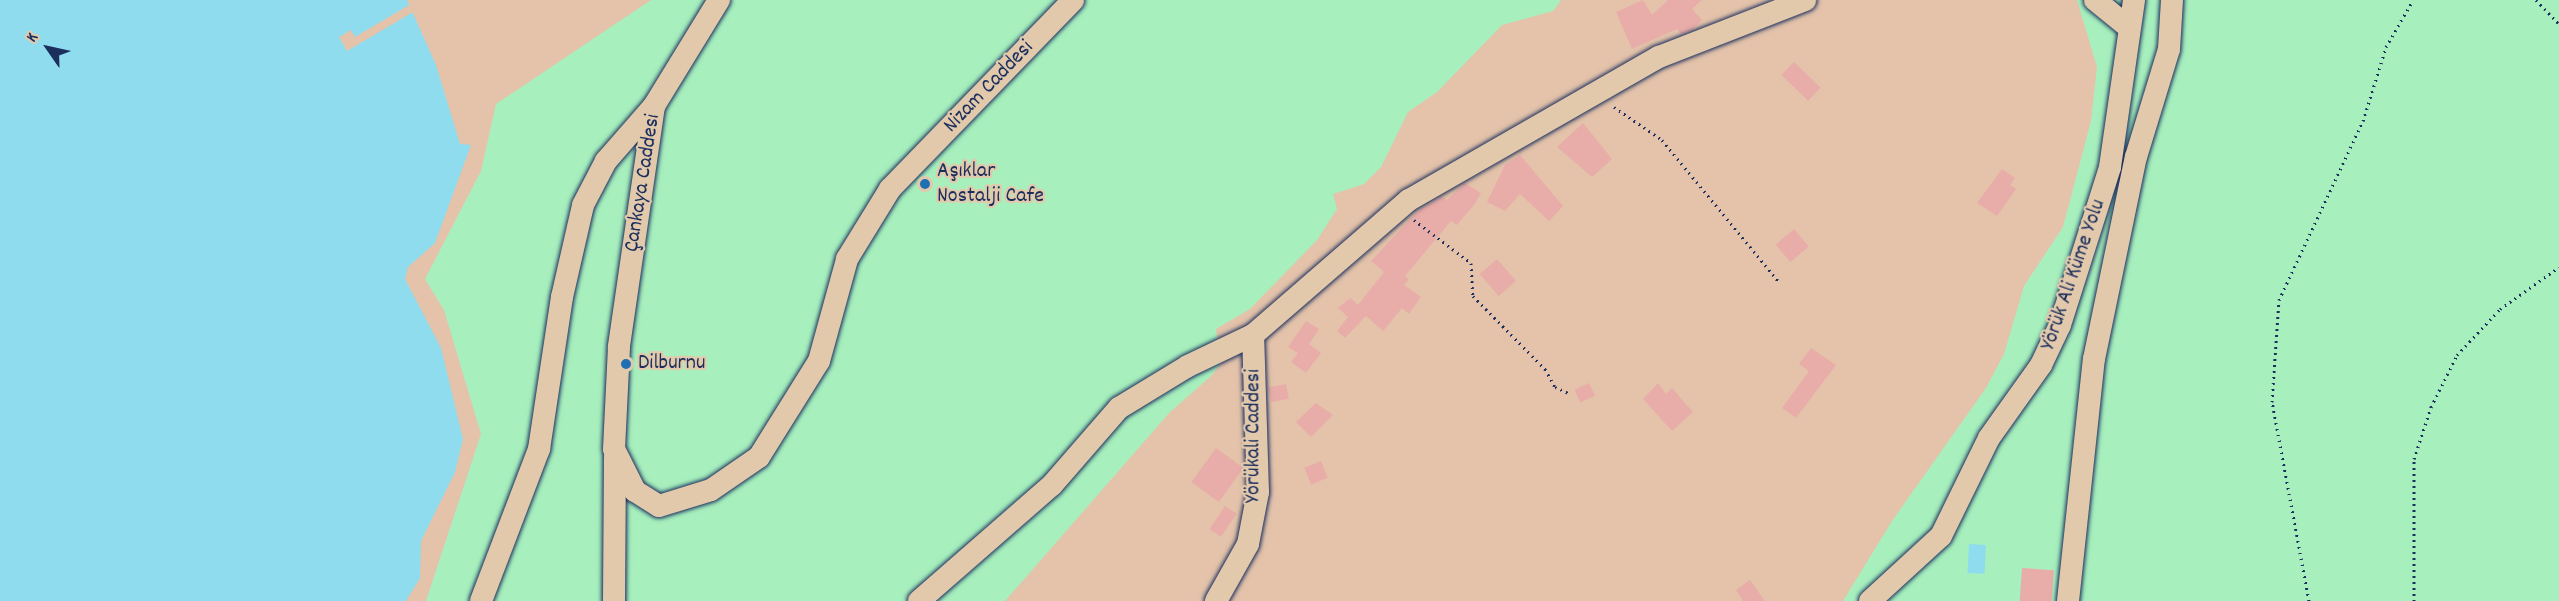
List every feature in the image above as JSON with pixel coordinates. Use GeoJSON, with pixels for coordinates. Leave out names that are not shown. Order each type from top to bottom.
{"type":"FeatureCollection","features":[{"type":"Feature","properties":{"kind":"street","name":"Çankaya Caddesi"},"geometry":{"type":"LineString","coordinates":[[619,347],[654,106],[719,0]]}},
{"type":"Feature","properties":{"kind":"street","name":"Nizam Caddesi"},"geometry":{"type":"LineString","coordinates":[[619,347],[615,449],[635,491],[659,506],[711,489],[759,457],[819,361],[847,259],[890,189],[1074,0]]}},
{"type":"Feature","properties":{"kind":"street"},"geometry":{"type":"LineString","coordinates":[[919,601],[1052,485],[1119,408],[1188,366],[1253,335],[1400,208],[1601,88],[1659,57],[1805,0]]}},
{"type":"Feature","properties":{"kind":"street"},"geometry":{"type":"LineString","coordinates":[[2095,0],[2127,26]]}},
{"type":"Feature","properties":{"kind":"street","name":"Yörük Ali Küme Yolu"},"geometry":{"type":"LineString","coordinates":[[1870,601],[1941,536],[1989,438],[2041,365],[2060,326],[2110,167],[2127,26],[2134,0]]}},
{"type":"Feature","properties":{"kind":"street"},"geometry":{"type":"LineString","coordinates":[[2068,601],[2094,358],[2136,157],[2169,49],[2172,0]]}},
{"type":"Feature","properties":{"kind":"street"},"geometry":{"type":"LineString","coordinates":[[481,601],[539,449],[562,297],[584,205],[606,161],[654,106]]}},
{"type":"Feature","properties":{"kind":"street","name":"Yörükali Caddesi"},"geometry":{"type":"LineString","coordinates":[[1216,601],[1248,544],[1258,492],[1253,335]]}},
{"type":"Feature","properties":{"kind":"street"},"geometry":{"type":"LineString","coordinates":[[614,601],[615,449]]}},
{"type":"Feature","properties":{"kind":"path"},"geometry":{"type":"LineString","coordinates":[[2309,601],[2272,402],[2280,300],[2362,121],[2385,47],[2413,0]]}},
{"type":"Feature","properties":{"kind":"path"},"geometry":{"type":"LineString","coordinates":[[2536,0],[2559,24]]}},
{"type":"Feature","properties":{"kind":"path"},"geometry":{"type":"LineString","coordinates":[[1601,88],[1618,111],[1662,140],[1780,283]]}},
{"type":"Feature","properties":{"kind":"path"},"geometry":{"type":"LineString","coordinates":[[1400,208],[1471,263],[1473,296],[1545,369],[1555,387],[1571,394]]}},
{"type":"Feature","properties":{"kind":"path"},"geometry":{"type":"LineString","coordinates":[[2414,601],[2414,459],[2431,407],[2457,356],[2500,309],[2559,267]]}},
{"type":"Feature","properties":{"kind":"green space"},"geometry":{"type":"Polygon","coordinates":[[[651,0],[1561,0],[1553,11],[1502,25],[1437,92],[1408,112],[1381,167],[1364,184],[1333,194],[1337,209],[1317,240],[1250,309],[1216,329],[1221,363],[1211,376],[1170,412],[1005,601],[426,601],[481,434],[444,310],[425,279],[481,171],[496,104],[651,0]]]}},
{"type":"Feature","properties":{"kind":"green space"},"geometry":{"type":"Polygon","coordinates":[[[2077,0],[2559,0],[2559,601],[1843,601],[1892,521],[1986,388],[2004,354],[2024,286],[2063,227],[2091,121],[2097,67],[2077,0]]]}},
{"type":"Feature","properties":{"kind":"water"},"geometry":{"type":"Polygon","coordinates":[[[0,0],[407,0],[436,65],[460,144],[471,145],[435,243],[408,267],[405,279],[441,348],[463,439],[455,472],[421,541],[420,578],[406,601],[0,601],[0,0]]]}},
{"type":"Feature","properties":{"kind":"water"},"geometry":{"type":"Polygon","coordinates":[[[1969,544],[1986,545],[1984,574],[1967,573],[1969,544]]]}},
{"type":"Feature","properties":{"kind":"pier"},"geometry":{"type":"Polygon","coordinates":[[[409,5],[413,12],[347,51],[339,37],[351,30],[355,37],[409,5]]]}},
{"type":"Feature","properties":{"kind":"building"},"geometry":{"type":"Polygon","coordinates":[[[1643,0],[1652,15],[1668,0],[1702,0],[1692,9],[1702,20],[1692,30],[1681,34],[1677,29],[1632,49],[1616,12],[1643,0]]]}},
{"type":"Feature","properties":{"kind":"building"},"geometry":{"type":"Polygon","coordinates":[[[1794,62],[1821,88],[1808,101],[1781,75],[1794,62]]]}},
{"type":"Feature","properties":{"kind":"building"},"geometry":{"type":"Polygon","coordinates":[[[1583,123],[1612,159],[1592,177],[1557,147],[1583,123]]]}},
{"type":"Feature","properties":{"kind":"building"},"geometry":{"type":"Polygon","coordinates":[[[1520,155],[1563,206],[1549,221],[1520,194],[1505,211],[1487,202],[1505,165],[1520,155]]]}},
{"type":"Feature","properties":{"kind":"building"},"geometry":{"type":"Polygon","coordinates":[[[2002,169],[2015,178],[2010,185],[2016,189],[1997,216],[1977,203],[2002,169]]]}},
{"type":"Feature","properties":{"kind":"building"},"geometry":{"type":"Polygon","coordinates":[[[1465,183],[1481,193],[1457,225],[1451,221],[1405,276],[1409,279],[1404,285],[1421,297],[1409,314],[1402,308],[1383,331],[1366,316],[1345,338],[1337,331],[1348,317],[1338,308],[1350,298],[1358,305],[1384,272],[1371,261],[1420,209],[1442,197],[1447,200],[1465,183]]]}},
{"type":"Feature","properties":{"kind":"building"},"geometry":{"type":"Polygon","coordinates":[[[1794,229],[1809,247],[1790,262],[1776,244],[1794,229]]]}},
{"type":"Feature","properties":{"kind":"building"},"geometry":{"type":"Polygon","coordinates":[[[1497,259],[1516,281],[1499,296],[1480,274],[1497,259]]]}},
{"type":"Feature","properties":{"kind":"building"},"geometry":{"type":"Polygon","coordinates":[[[1306,321],[1319,329],[1309,344],[1321,353],[1306,373],[1291,362],[1298,353],[1288,347],[1306,321]]]}},
{"type":"Feature","properties":{"kind":"building"},"geometry":{"type":"Polygon","coordinates":[[[1811,348],[1836,365],[1796,418],[1782,408],[1809,371],[1799,364],[1811,348]]]}},
{"type":"Feature","properties":{"kind":"building"},"geometry":{"type":"Polygon","coordinates":[[[1589,383],[1595,396],[1580,402],[1574,390],[1589,383]]]}},
{"type":"Feature","properties":{"kind":"building"},"geometry":{"type":"Polygon","coordinates":[[[1658,383],[1666,394],[1672,388],[1693,412],[1672,431],[1643,399],[1658,383]]]}},
{"type":"Feature","properties":{"kind":"building"},"geometry":{"type":"Polygon","coordinates":[[[1286,384],[1289,399],[1271,402],[1268,387],[1286,384]]]}},
{"type":"Feature","properties":{"kind":"building"},"geometry":{"type":"Polygon","coordinates":[[[1316,403],[1333,415],[1311,437],[1296,422],[1316,403]]]}},
{"type":"Feature","properties":{"kind":"building"},"geometry":{"type":"Polygon","coordinates":[[[1216,448],[1244,468],[1219,502],[1191,482],[1216,448]]]}},
{"type":"Feature","properties":{"kind":"building"},"geometry":{"type":"Polygon","coordinates":[[[1321,461],[1328,478],[1311,484],[1304,468],[1321,461]]]}},
{"type":"Feature","properties":{"kind":"building"},"geometry":{"type":"Polygon","coordinates":[[[1225,506],[1237,514],[1221,537],[1209,529],[1225,506]]]}},
{"type":"Feature","properties":{"kind":"building"},"geometry":{"type":"Polygon","coordinates":[[[2022,568],[2054,570],[2052,601],[2020,601],[2022,568]]]}},
{"type":"Feature","properties":{"kind":"building"},"geometry":{"type":"Polygon","coordinates":[[[1750,580],[1765,601],[1743,601],[1736,590],[1750,580]]]}},
{"type":"Feature","properties":{"kind":"place","name":"Aşıklar Nostalji Cafe"},"geometry":{"type":"Point","coordinates":[925,184]}},
{"type":"Feature","properties":{"kind":"place","name":"Dilburnu"},"geometry":{"type":"Point","coordinates":[626,364]}}]}
